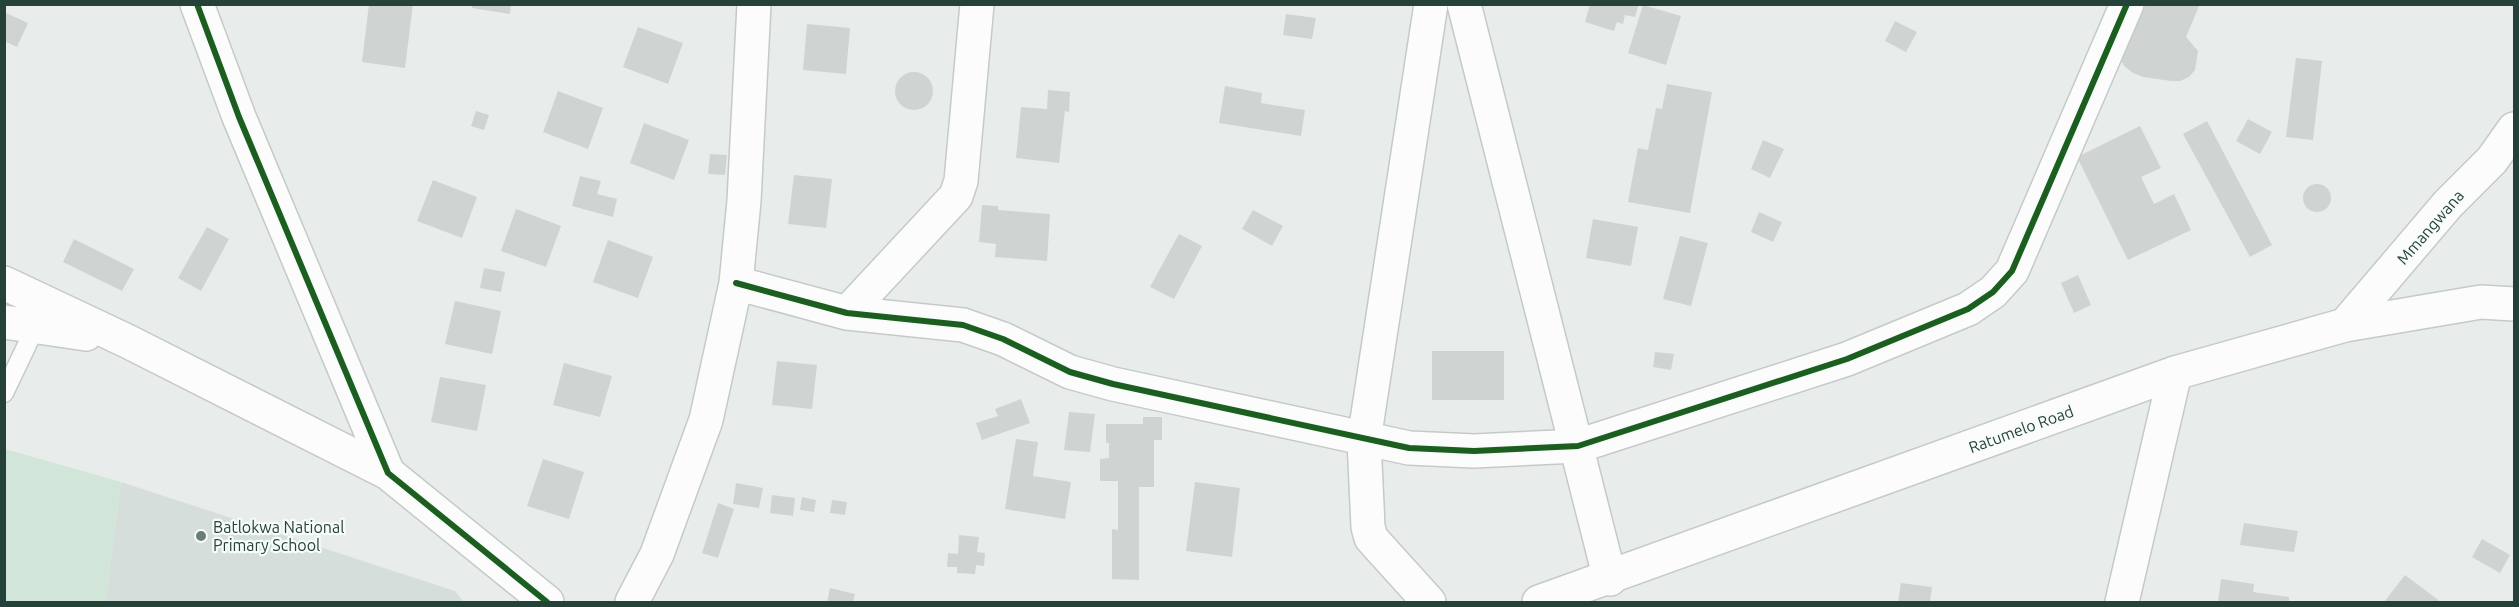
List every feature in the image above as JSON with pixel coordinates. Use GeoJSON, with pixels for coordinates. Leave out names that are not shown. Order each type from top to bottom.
{"type":"FeatureCollection","features":[{"type":"Feature","properties":{"kind":"street"},"geometry":{"type":"LineString","coordinates":[[196,4],[240,117],[388,473]]}},
{"type":"Feature","properties":{"kind":"street"},"geometry":{"type":"LineString","coordinates":[[632,603],[657,554],[706,420],[736,284],[744,201],[754,4]]}},
{"type":"Feature","properties":{"kind":"street"},"geometry":{"type":"LineString","coordinates":[[847,313],[956,196],[961,181],[977,4]]}},
{"type":"Feature","properties":{"kind":"street"},"geometry":{"type":"LineString","coordinates":[[1429,603],[1371,538],[1368,527],[1364,440],[1431,4]]}},
{"type":"Feature","properties":{"kind":"street"},"geometry":{"type":"LineString","coordinates":[[1464,4],[1610,579]]}},
{"type":"Feature","properties":{"kind":"street"},"geometry":{"type":"LineString","coordinates":[[736,284],[847,313],[963,325],[1003,339],[1070,372],[1113,384],[1364,440],[1408,448],[1474,451],[1578,446],[1847,359],[1968,309],[1994,292],[2012,271],[2127,4]]}},
{"type":"Feature","properties":{"kind":"street","name":"Mmangwana"},"geometry":{"type":"LineString","coordinates":[[2345,325],[2448,204],[2492,160],[2514,129]]}},
{"type":"Feature","properties":{"kind":"street"},"geometry":{"type":"LineString","coordinates":[[4,284],[127,341],[388,473],[547,603]]}},
{"type":"Feature","properties":{"kind":"street","name":"Ratumelo Road"},"geometry":{"type":"LineString","coordinates":[[1539,603],[2175,374],[2345,325],[2481,302],[2514,304]]}},
{"type":"Feature","properties":{"kind":"street"},"geometry":{"type":"LineString","coordinates":[[20,324],[127,341]]}},
{"type":"Feature","properties":{"kind":"street"},"geometry":{"type":"LineString","coordinates":[[2122,603],[2175,374]]}},
{"type":"Feature","properties":{"kind":"lane"},"geometry":{"type":"LineString","coordinates":[[4,393],[20,324]]}},
{"type":"Feature","properties":{"kind":"shaded area","name":"Batlokwa National Primary School"},"geometry":{"type":"Polygon","coordinates":[[[121,482],[455,591],[464,602],[105,602],[121,482]]]}},
{"type":"Feature","properties":{"kind":"green space"},"geometry":{"type":"Polygon","coordinates":[[[5,449],[121,482],[105,602],[5,602],[5,449]]]}},
{"type":"Feature","properties":{"kind":"building"},"geometry":{"type":"Polygon","coordinates":[[[369,4],[413,4],[405,68],[362,62],[369,4]]]}},
{"type":"Feature","properties":{"kind":"building"},"geometry":{"type":"Polygon","coordinates":[[[473,4],[511,4],[510,14],[472,8],[473,4]]]}},
{"type":"Feature","properties":{"kind":"building"},"geometry":{"type":"Polygon","coordinates":[[[1590,4],[1639,4],[1635,17],[1625,15],[1623,24],[1617,22],[1614,31],[1585,22],[1590,4]]]}},
{"type":"Feature","properties":{"kind":"building"},"geometry":{"type":"Polygon","coordinates":[[[2136,4],[2200,4],[2186,37],[2198,51],[2195,70],[2189,77],[2180,81],[2171,81],[2143,77],[2124,66],[2119,56],[2136,4]]]}},
{"type":"Feature","properties":{"kind":"building"},"geometry":{"type":"Polygon","coordinates":[[[1643,5],[1681,16],[1666,65],[1628,53],[1643,5]]]}},
{"type":"Feature","properties":{"kind":"building"},"geometry":{"type":"Polygon","coordinates":[[[4,12],[28,23],[17,47],[4,41],[4,12]]]}},
{"type":"Feature","properties":{"kind":"building"},"geometry":{"type":"Polygon","coordinates":[[[1286,14],[1316,18],[1312,39],[1283,35],[1286,14]]]}},
{"type":"Feature","properties":{"kind":"building"},"geometry":{"type":"Polygon","coordinates":[[[1895,21],[1917,32],[1906,52],[1885,41],[1895,21]]]}},
{"type":"Feature","properties":{"kind":"building"},"geometry":{"type":"Polygon","coordinates":[[[807,24],[850,28],[846,74],[803,70],[807,24]]]}},
{"type":"Feature","properties":{"kind":"building"},"geometry":{"type":"Polygon","coordinates":[[[638,27],[683,43],[668,84],[623,67],[638,27]]]}},
{"type":"Feature","properties":{"kind":"building"},"geometry":{"type":"Polygon","coordinates":[[[2296,58],[2322,61],[2313,140],[2286,137],[2296,58]]]}},
{"type":"Feature","properties":{"kind":"building"},"geometry":{"type":"Polygon","coordinates":[[[914,72],[928,77],[933,91],[928,105],[914,110],[900,105],[895,91],[900,77],[914,72]]]}},
{"type":"Feature","properties":{"kind":"building"},"geometry":{"type":"Polygon","coordinates":[[[1667,84],[1712,92],[1690,213],[1628,202],[1638,148],[1648,150],[1656,108],[1662,109],[1667,84]]]}},
{"type":"Feature","properties":{"kind":"building"},"geometry":{"type":"Polygon","coordinates":[[[1225,86],[1262,93],[1261,103],[1305,110],[1301,136],[1219,123],[1225,86]]]}},
{"type":"Feature","properties":{"kind":"building"},"geometry":{"type":"Polygon","coordinates":[[[1048,90],[1070,92],[1069,112],[1065,111],[1059,163],[1016,158],[1021,107],[1047,109],[1048,90]]]}},
{"type":"Feature","properties":{"kind":"building"},"geometry":{"type":"Polygon","coordinates":[[[558,91],[603,108],[588,149],[543,132],[558,91]]]}},
{"type":"Feature","properties":{"kind":"building"},"geometry":{"type":"Polygon","coordinates":[[[476,111],[489,115],[484,130],[471,126],[476,111]]]}},
{"type":"Feature","properties":{"kind":"building"},"geometry":{"type":"Polygon","coordinates":[[[2248,119],[2272,132],[2260,154],[2236,141],[2248,119]]]}},
{"type":"Feature","properties":{"kind":"building"},"geometry":{"type":"Polygon","coordinates":[[[2207,121],[2272,245],[2250,257],[2183,134],[2207,121]]]}},
{"type":"Feature","properties":{"kind":"building"},"geometry":{"type":"Polygon","coordinates":[[[644,123],[689,140],[674,180],[630,163],[644,123]]]}},
{"type":"Feature","properties":{"kind":"building"},"geometry":{"type":"Polygon","coordinates":[[[2140,126],[2161,168],[2141,177],[2154,204],[2174,194],[2191,230],[2128,260],[2077,157],[2140,126]]]}},
{"type":"Feature","properties":{"kind":"building"},"geometry":{"type":"Polygon","coordinates":[[[1763,140],[1784,149],[1770,178],[1751,169],[1763,140]]]}},
{"type":"Feature","properties":{"kind":"building"},"geometry":{"type":"Polygon","coordinates":[[[710,154],[727,155],[725,175],[708,174],[710,154]]]}},
{"type":"Feature","properties":{"kind":"building"},"geometry":{"type":"Polygon","coordinates":[[[794,175],[832,179],[826,228],[788,224],[794,175]]]}},
{"type":"Feature","properties":{"kind":"building"},"geometry":{"type":"Polygon","coordinates":[[[580,176],[601,181],[597,194],[617,199],[613,217],[572,206],[580,176]]]}},
{"type":"Feature","properties":{"kind":"building"},"geometry":{"type":"Polygon","coordinates":[[[433,180],[477,197],[462,238],[417,221],[433,180]]]}},
{"type":"Feature","properties":{"kind":"building"},"geometry":{"type":"Polygon","coordinates":[[[2317,184],[2327,188],[2331,198],[2327,208],[2317,212],[2307,208],[2303,198],[2307,188],[2317,184]]]}},
{"type":"Feature","properties":{"kind":"building"},"geometry":{"type":"Polygon","coordinates":[[[982,205],[998,206],[998,210],[1050,214],[1047,261],[995,257],[996,244],[979,242],[982,205]]]}},
{"type":"Feature","properties":{"kind":"building"},"geometry":{"type":"Polygon","coordinates":[[[516,209],[561,226],[546,267],[501,251],[516,209]]]}},
{"type":"Feature","properties":{"kind":"building"},"geometry":{"type":"Polygon","coordinates":[[[1253,210],[1283,226],[1272,246],[1242,229],[1253,210]]]}},
{"type":"Feature","properties":{"kind":"building"},"geometry":{"type":"Polygon","coordinates":[[[1759,212],[1782,222],[1773,242],[1751,232],[1759,212]]]}},
{"type":"Feature","properties":{"kind":"building"},"geometry":{"type":"Polygon","coordinates":[[[1593,219],[1638,227],[1631,266],[1586,258],[1593,219]]]}},
{"type":"Feature","properties":{"kind":"building"},"geometry":{"type":"Polygon","coordinates":[[[207,227],[229,239],[201,291],[178,278],[207,227]]]}},
{"type":"Feature","properties":{"kind":"building"},"geometry":{"type":"Polygon","coordinates":[[[1179,234],[1202,246],[1174,299],[1150,287],[1179,234]]]}},
{"type":"Feature","properties":{"kind":"building"},"geometry":{"type":"Polygon","coordinates":[[[1680,236],[1708,243],[1691,306],[1663,299],[1680,236]]]}},
{"type":"Feature","properties":{"kind":"building"},"geometry":{"type":"Polygon","coordinates":[[[74,239],[134,269],[122,291],[63,262],[74,239]]]}},
{"type":"Feature","properties":{"kind":"building"},"geometry":{"type":"Polygon","coordinates":[[[608,240],[653,257],[638,298],[593,282],[608,240]]]}},
{"type":"Feature","properties":{"kind":"building"},"geometry":{"type":"Polygon","coordinates":[[[484,268],[505,272],[501,292],[480,288],[484,268]]]}},
{"type":"Feature","properties":{"kind":"building"},"geometry":{"type":"Polygon","coordinates":[[[2078,275],[2091,305],[2074,313],[2061,283],[2078,275]]]}},
{"type":"Feature","properties":{"kind":"building"},"geometry":{"type":"Polygon","coordinates":[[[455,301],[501,311],[492,354],[445,344],[455,301]]]}},
{"type":"Feature","properties":{"kind":"building"},"geometry":{"type":"Polygon","coordinates":[[[1432,351],[1504,351],[1504,400],[1432,400],[1432,351]]]}},
{"type":"Feature","properties":{"kind":"building"},"geometry":{"type":"Polygon","coordinates":[[[1655,352],[1674,354],[1671,370],[1653,367],[1655,352]]]}},
{"type":"Feature","properties":{"kind":"building"},"geometry":{"type":"Polygon","coordinates":[[[777,361],[817,365],[812,409],[772,405],[777,361]]]}},
{"type":"Feature","properties":{"kind":"building"},"geometry":{"type":"Polygon","coordinates":[[[564,363],[612,376],[600,417],[553,405],[564,363]]]}},
{"type":"Feature","properties":{"kind":"building"},"geometry":{"type":"Polygon","coordinates":[[[440,377],[486,385],[477,431],[431,422],[440,377]]]}},
{"type":"Feature","properties":{"kind":"building"},"geometry":{"type":"Polygon","coordinates":[[[1021,399],[1030,423],[982,440],[976,423],[998,416],[995,409],[1021,399]]]}},
{"type":"Feature","properties":{"kind":"building"},"geometry":{"type":"Polygon","coordinates":[[[1069,412],[1095,414],[1090,452],[1064,450],[1069,412]]]}},
{"type":"Feature","properties":{"kind":"building"},"geometry":{"type":"Polygon","coordinates":[[[1143,417],[1162,417],[1162,440],[1154,440],[1154,487],[1139,487],[1139,580],[1112,579],[1112,529],[1118,530],[1118,481],[1100,481],[1100,459],[1109,458],[1106,424],[1143,424],[1143,417]]]}},
{"type":"Feature","properties":{"kind":"building"},"geometry":{"type":"Polygon","coordinates":[[[1016,439],[1038,442],[1033,476],[1071,482],[1065,519],[1005,509],[1016,439]]]}},
{"type":"Feature","properties":{"kind":"building"},"geometry":{"type":"Polygon","coordinates":[[[543,459],[584,472],[569,519],[527,506],[543,459]]]}},
{"type":"Feature","properties":{"kind":"building"},"geometry":{"type":"Polygon","coordinates":[[[1195,482],[1240,488],[1232,557],[1186,551],[1195,482]]]}},
{"type":"Feature","properties":{"kind":"building"},"geometry":{"type":"Polygon","coordinates":[[[736,483],[763,488],[759,508],[733,504],[736,483]]]}},
{"type":"Feature","properties":{"kind":"building"},"geometry":{"type":"Polygon","coordinates":[[[772,495],[795,498],[793,516],[770,513],[772,495]]]}},
{"type":"Feature","properties":{"kind":"building"},"geometry":{"type":"Polygon","coordinates":[[[802,497],[816,500],[814,512],[800,510],[802,497]]]}},
{"type":"Feature","properties":{"kind":"building"},"geometry":{"type":"Polygon","coordinates":[[[832,500],[847,502],[845,515],[830,513],[832,500]]]}},
{"type":"Feature","properties":{"kind":"building"},"geometry":{"type":"Polygon","coordinates":[[[718,503],[734,509],[718,558],[702,553],[718,503]]]}},
{"type":"Feature","properties":{"kind":"building"},"geometry":{"type":"Polygon","coordinates":[[[2244,523],[2298,531],[2294,552],[2240,545],[2244,523]]]}},
{"type":"Feature","properties":{"kind":"building"},"geometry":{"type":"Polygon","coordinates":[[[959,535],[979,537],[977,552],[985,553],[984,566],[976,565],[975,574],[957,573],[957,567],[947,567],[948,553],[958,554],[959,535]]]}},
{"type":"Feature","properties":{"kind":"building"},"geometry":{"type":"Polygon","coordinates":[[[2482,539],[2510,555],[2500,573],[2472,557],[2482,539]]]}},
{"type":"Feature","properties":{"kind":"building"},"geometry":{"type":"Polygon","coordinates":[[[2405,575],[2441,602],[2384,602],[2405,575]]]}},
{"type":"Feature","properties":{"kind":"building"},"geometry":{"type":"Polygon","coordinates":[[[2221,579],[2254,584],[2253,592],[2289,597],[2289,602],[2218,602],[2221,579]]]}},
{"type":"Feature","properties":{"kind":"building"},"geometry":{"type":"Polygon","coordinates":[[[1901,583],[1932,587],[1930,602],[1898,602],[1901,583]]]}},
{"type":"Feature","properties":{"kind":"building"},"geometry":{"type":"Polygon","coordinates":[[[830,588],[855,594],[853,602],[827,602],[830,588]]]}},
{"type":"Feature","properties":{"kind":"cycle path"},"geometry":{"type":"LineString","coordinates":[[197,4],[239,117],[388,473],[547,602]]}},
{"type":"Feature","properties":{"kind":"cycle path"},"geometry":{"type":"LineString","coordinates":[[736,283],[847,313],[963,325],[1003,339],[1070,372],[1113,384],[1409,448],[1474,451],[1578,446],[1847,359],[1968,309],[1993,292],[2012,271],[2127,4]]}},
{"type":"Feature","properties":{"kind":"place","name":"Batlokwa National Primary School"},"geometry":{"type":"Point","coordinates":[201,536]}}]}
